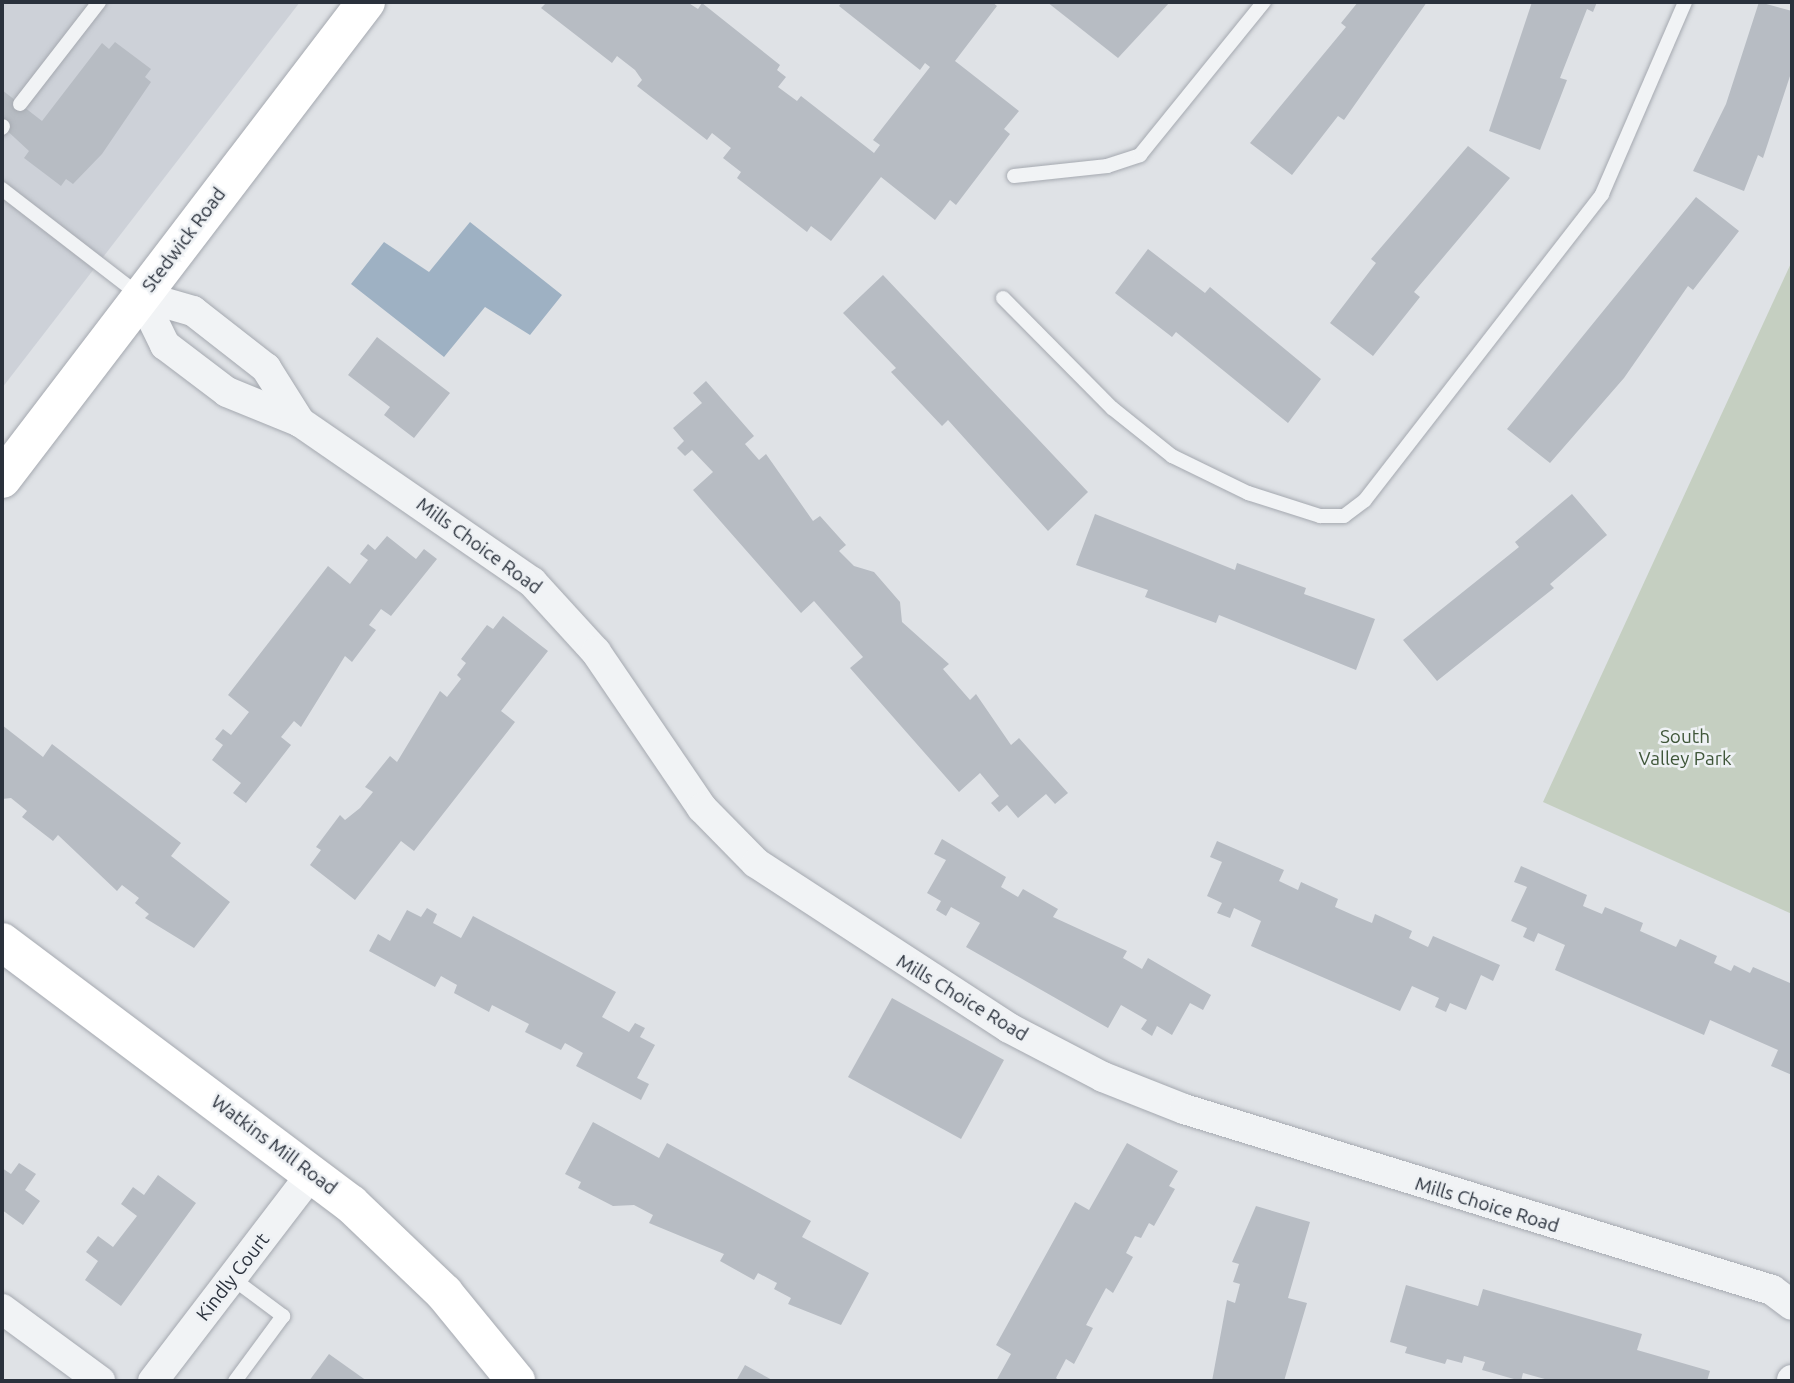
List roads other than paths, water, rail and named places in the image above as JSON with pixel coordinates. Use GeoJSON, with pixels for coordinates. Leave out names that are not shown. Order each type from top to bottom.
{"type":"FeatureCollection","features":[{"type":"Feature","properties":{"kind":"street","name":"Stedwick Road"},"geometry":{"type":"LineString","coordinates":[[2,479],[366,2]]}},
{"type":"Feature","properties":{"kind":"street","name":"Mills Choice Road"},"geometry":{"type":"LineString","coordinates":[[141,296],[165,345],[227,391],[300,422],[474,538],[547,596],[596,652],[702,808],[756,863],[1009,1028],[1103,1077],[1184,1109],[1772,1290],[1792,1305]]}},
{"type":"Feature","properties":{"kind":"street","name":"Mills Choice Road"},"geometry":{"type":"LineString","coordinates":[[141,296],[204,319],[265,368],[300,422]]}},
{"type":"Feature","properties":{"kind":"street","name":"Watkins Mill Road"},"geometry":{"type":"LineString","coordinates":[[2,942],[313,1172],[435,1284],[516,1381]]}},
{"type":"Feature","properties":{"kind":"street","name":"Kindly Court"},"geometry":{"type":"LineString","coordinates":[[153,1381],[313,1172]]}},
{"type":"Feature","properties":{"kind":"street"},"geometry":{"type":"LineString","coordinates":[[2,1309],[100,1381]]}},
{"type":"Feature","properties":{"kind":"lane"},"geometry":{"type":"LineString","coordinates":[[20,104],[99,2]]}},
{"type":"Feature","properties":{"kind":"lane"},"geometry":{"type":"LineString","coordinates":[[1014,176],[1107,166],[1140,155],[1264,2]]}},
{"type":"Feature","properties":{"kind":"lane"},"geometry":{"type":"LineString","coordinates":[[1003,298],[1112,408],[1172,456],[1248,493],[1320,516],[1344,516],[1365,500],[1602,194],[1685,2]]}},
{"type":"Feature","properties":{"kind":"lane"},"geometry":{"type":"LineString","coordinates":[[4,195],[141,296]]}},
{"type":"Feature","properties":{"kind":"lane"},"geometry":{"type":"LineString","coordinates":[[232,1278],[283,1316],[235,1381]]}},
{"type":"Feature","properties":{"kind":"water"},"geometry":{"type":"Polygon","coordinates":[[[470,222],[562,295],[530,335],[485,307],[444,357],[351,284],[384,242],[429,272],[470,222]]]}},
{"type":"Feature","properties":{"kind":"park label","name":"South Valley Park"},"geometry":{"type":"Point","coordinates":[1685,748]}}]}
